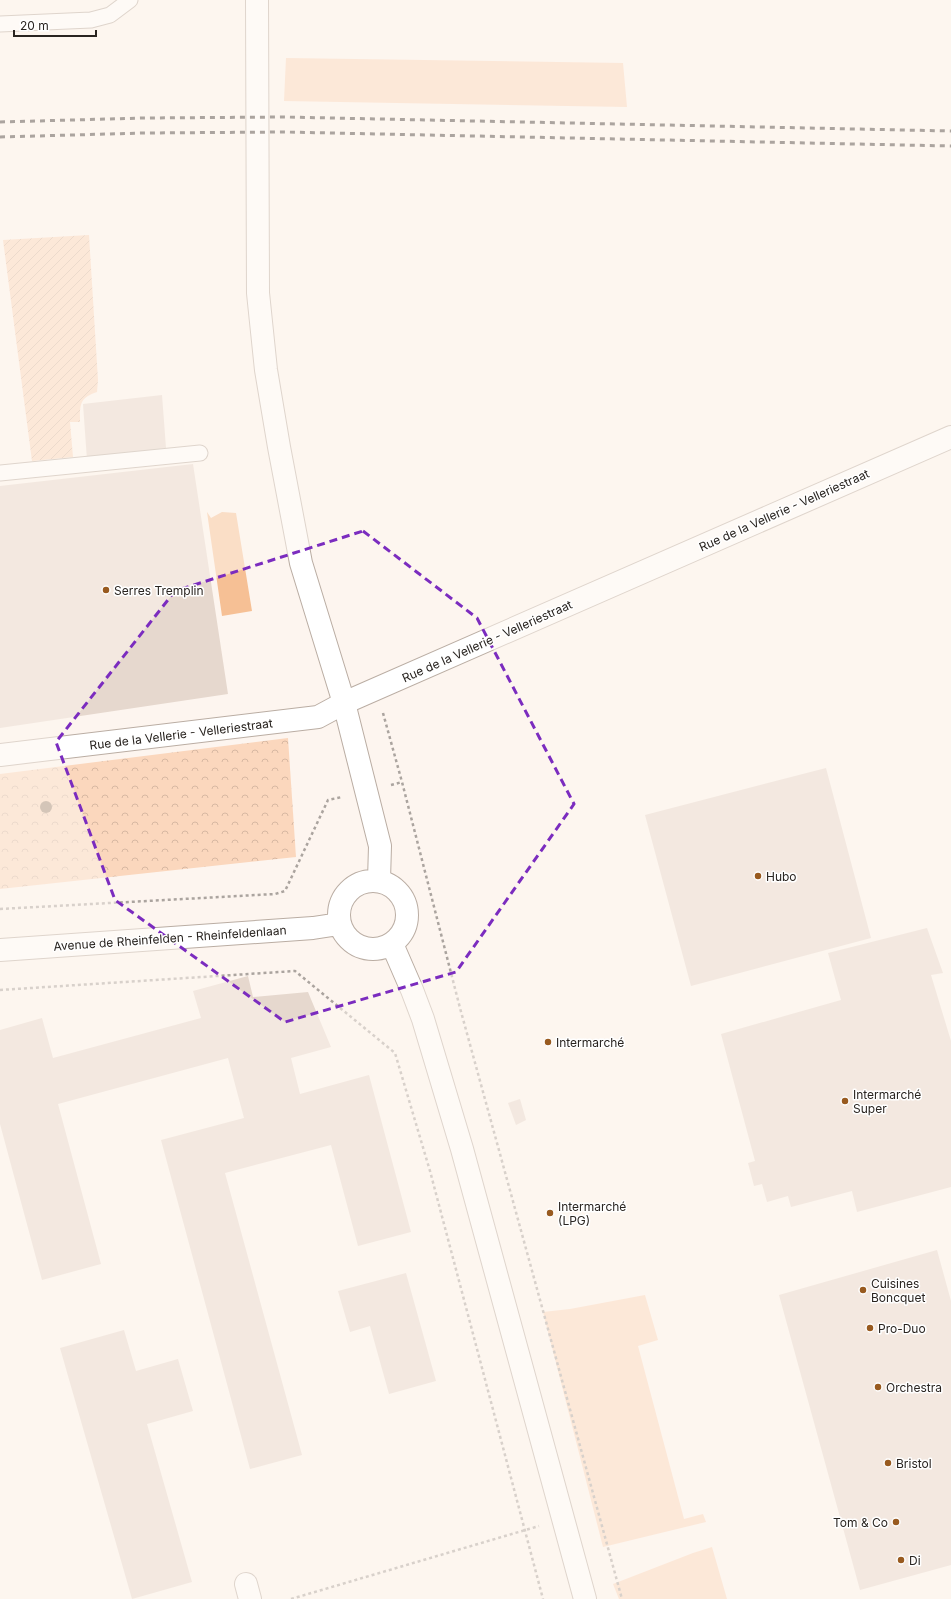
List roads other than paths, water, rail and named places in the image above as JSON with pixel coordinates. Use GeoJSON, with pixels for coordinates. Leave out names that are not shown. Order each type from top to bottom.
{"type":"FeatureCollection","features":[{"type":"Feature","properties":{"kind":"main road"},"geometry":{"type":"LineString","coordinates":[[257,0],[258,293],[266,370],[301,563],[344,704],[380,846],[379,880]]}},
{"type":"Feature","properties":{"kind":"main road","name":"Rue de la Vellerie - Velleriestraat"},"geometry":{"type":"LineString","coordinates":[[0,755],[318,717],[344,704],[951,437]]}},
{"type":"Feature","properties":{"kind":"main road"},"geometry":{"type":"LineString","coordinates":[[367,880],[379,880],[389,884],[397,890],[403,898],[407,907],[405,928],[400,937],[392,944],[382,948],[371,949],[360,947],[351,942],[339,924],[338,912],[341,901],[347,891],[356,884],[367,880]]}},
{"type":"Feature","properties":{"kind":"main road","name":"Avenue de Rheinfelden - Rheinfeldenlaan"},"geometry":{"type":"LineString","coordinates":[[0,950],[313,928],[339,924]]}},
{"type":"Feature","properties":{"kind":"main road"},"geometry":{"type":"LineString","coordinates":[[392,944],[423,1019],[462,1149],[585,1599]]}},
{"type":"Feature","properties":{"kind":"lane"},"geometry":{"type":"LineString","coordinates":[[0,24],[91,20],[110,15],[130,0]]}},
{"type":"Feature","properties":{"kind":"lane"},"geometry":{"type":"LineString","coordinates":[[0,473],[200,453]]}},
{"type":"Feature","properties":{"kind":"railway"},"geometry":{"type":"LineString","coordinates":[[0,122],[144,118],[284,117],[951,131]]}},
{"type":"Feature","properties":{"kind":"railway"},"geometry":{"type":"LineString","coordinates":[[0,137],[144,133],[284,132],[951,146]]}},
{"type":"Feature","properties":{"kind":"place","name":"Serres Tremplin"},"geometry":{"type":"Point","coordinates":[106,590]}},
{"type":"Feature","properties":{"kind":"place","name":"Hubo"},"geometry":{"type":"Point","coordinates":[758,876]}},
{"type":"Feature","properties":{"kind":"place","name":"Intermarché"},"geometry":{"type":"Point","coordinates":[548,1042]}},
{"type":"Feature","properties":{"kind":"place","name":"Intermarché Super"},"geometry":{"type":"Point","coordinates":[845,1101]}},
{"type":"Feature","properties":{"kind":"place","name":"Intermarché (LPG)"},"geometry":{"type":"Point","coordinates":[550,1213]}},
{"type":"Feature","properties":{"kind":"place","name":"Cuisines Boncquet"},"geometry":{"type":"Point","coordinates":[863,1290]}},
{"type":"Feature","properties":{"kind":"place","name":"Pro-Duo"},"geometry":{"type":"Point","coordinates":[870,1328]}},
{"type":"Feature","properties":{"kind":"place","name":"Orchestra"},"geometry":{"type":"Point","coordinates":[878,1387]}},
{"type":"Feature","properties":{"kind":"place","name":"Bristol"},"geometry":{"type":"Point","coordinates":[888,1463]}},
{"type":"Feature","properties":{"kind":"place","name":"Tom & Co"},"geometry":{"type":"Point","coordinates":[896,1522]}},
{"type":"Feature","properties":{"kind":"place","name":"Di"},"geometry":{"type":"Point","coordinates":[901,1560]}}]}
